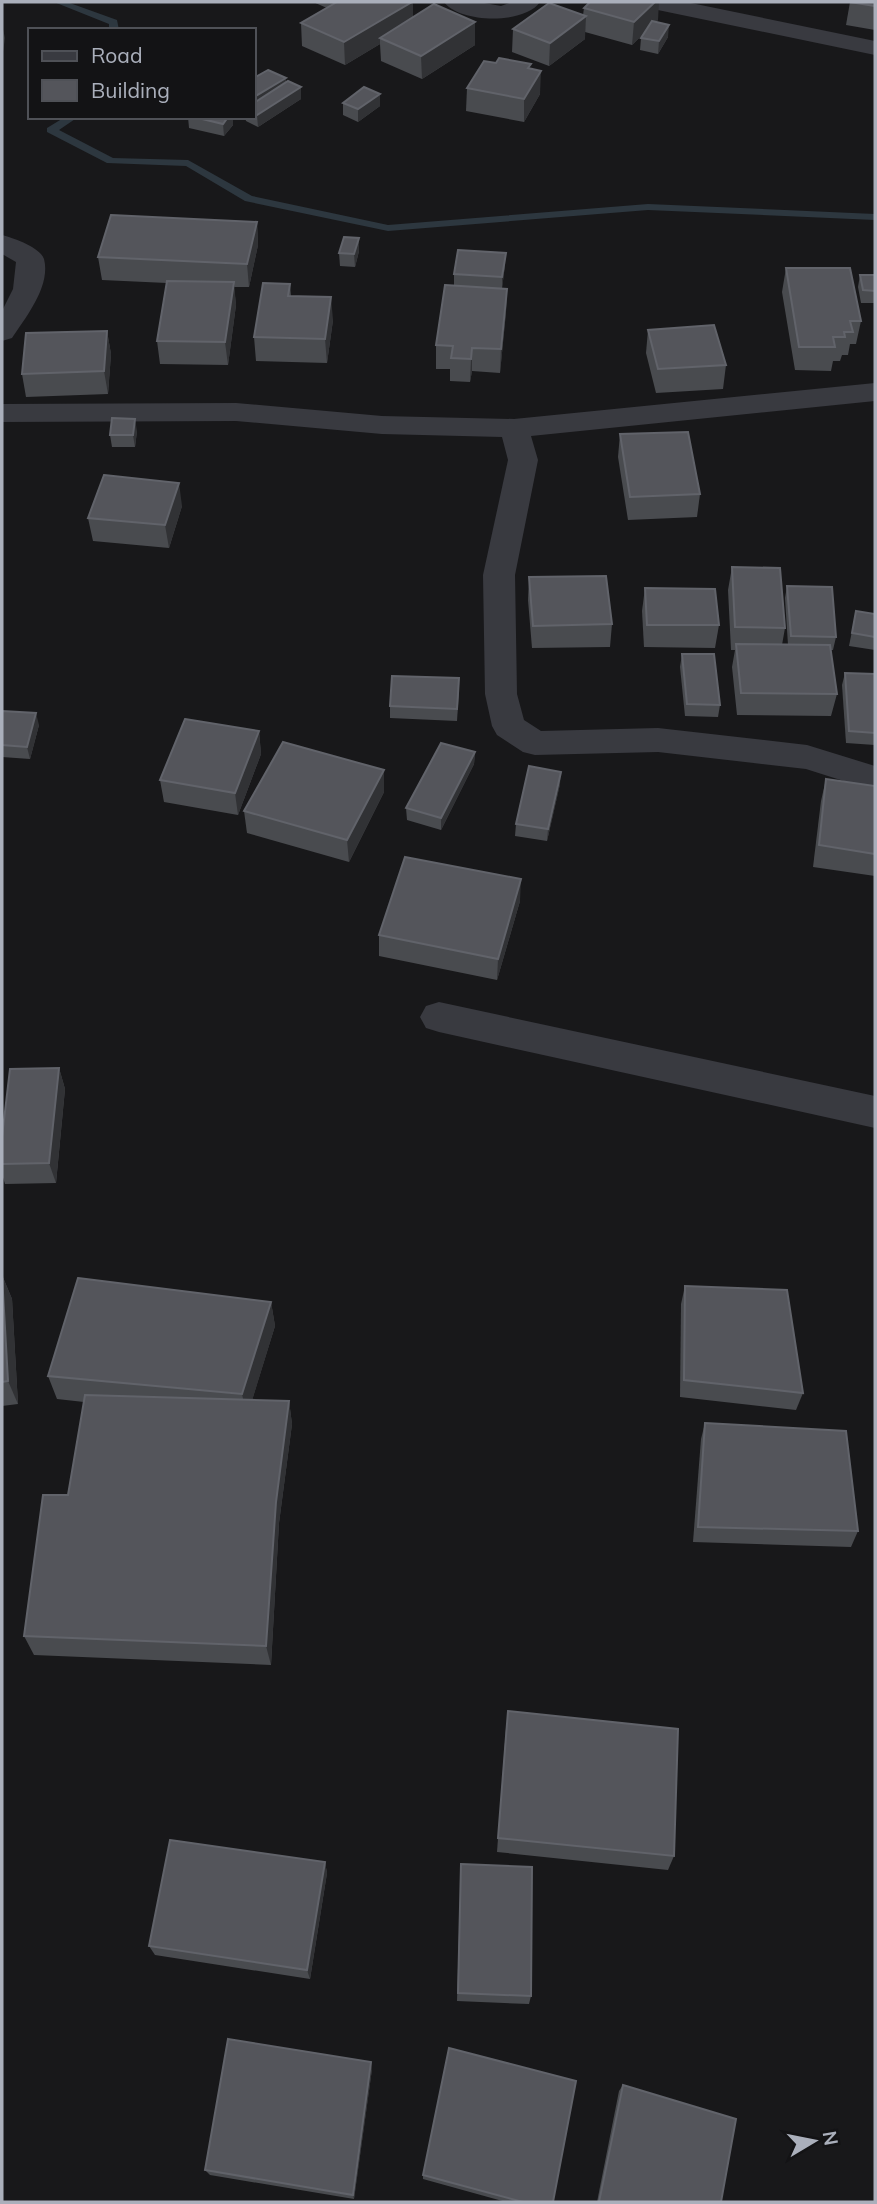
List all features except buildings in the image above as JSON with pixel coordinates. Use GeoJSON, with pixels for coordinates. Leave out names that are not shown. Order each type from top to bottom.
{"type":"FeatureCollection","features":[{"type":"Feature","properties":{"kind":"street"},"geometry":{"type":"LineString","coordinates":[[457,2],[501,14],[515,11],[528,2]]}},
{"type":"Feature","properties":{"kind":"street"},"geometry":{"type":"LineString","coordinates":[[653,2],[875,48]]}},
{"type":"Feature","properties":{"kind":"street"},"geometry":{"type":"LineString","coordinates":[[2,243],[30,258],[30,278],[26,295],[2,332]]}},
{"type":"Feature","properties":{"kind":"street"},"geometry":{"type":"LineString","coordinates":[[2,413],[236,412],[382,425],[514,428],[875,392]]}},
{"type":"Feature","properties":{"kind":"street"},"geometry":{"type":"LineString","coordinates":[[514,428],[523,460],[499,575],[501,694],[509,726],[535,743],[658,740],[807,757],[875,778]]}},
{"type":"Feature","properties":{"kind":"street"},"geometry":{"type":"LineString","coordinates":[[439,1017],[875,1112]]}},
{"type":"Feature","properties":{"kind":"waterway"},"geometry":{"type":"LineString","coordinates":[[59,2],[114,22],[114,28]]}},
{"type":"Feature","properties":{"kind":"waterway"},"geometry":{"type":"LineString","coordinates":[[70,119],[51,130],[111,161],[188,163],[249,199],[388,228],[648,207],[875,217]]}}]}
